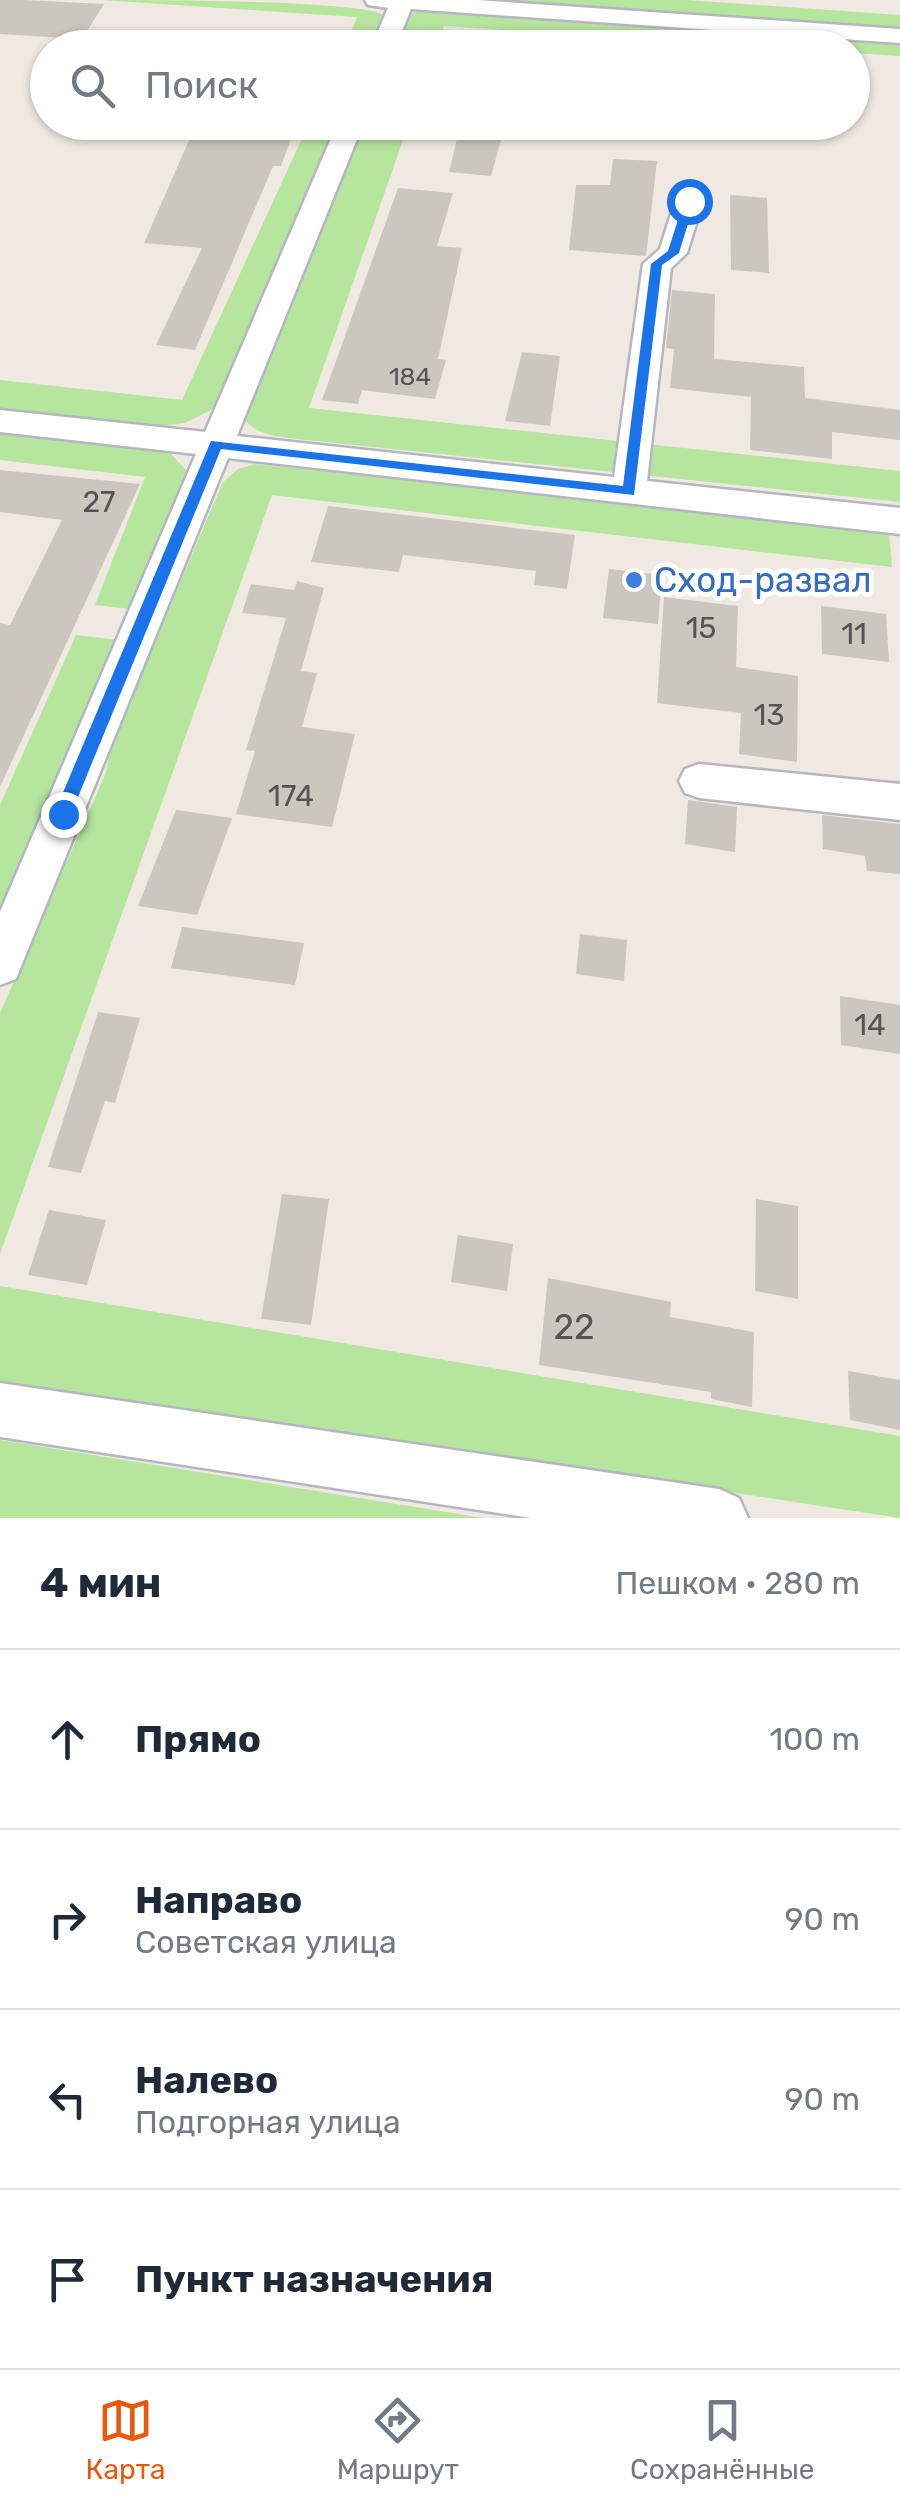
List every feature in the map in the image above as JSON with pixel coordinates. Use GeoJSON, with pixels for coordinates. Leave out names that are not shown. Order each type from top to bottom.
{"type":"FeatureCollection","features":[{"type":"Feature","properties":{"kind":"street"},"geometry":{"type":"LineString","coordinates":[[376,0],[817,30]]}},
{"type":"Feature","properties":{"kind":"street"},"geometry":{"type":"LineString","coordinates":[[390,30],[402,0]]}},
{"type":"Feature","properties":{"kind":"street"},"geometry":{"type":"LineString","coordinates":[[870,34],[900,36]]}},
{"type":"Feature","properties":{"kind":"street"},"geometry":{"type":"LineString","coordinates":[[0,964],[343,140]]}},
{"type":"Feature","properties":{"kind":"street"},"geometry":{"type":"LineString","coordinates":[[630,492],[656,264],[673,253],[689,201]]}},
{"type":"Feature","properties":{"kind":"street"},"geometry":{"type":"LineString","coordinates":[[0,421],[900,521]]}},
{"type":"Feature","properties":{"kind":"street"},"geometry":{"type":"LineString","coordinates":[[699,781],[900,802]]}},
{"type":"Feature","properties":{"kind":"street"},"geometry":{"type":"LineString","coordinates":[[0,1410],[718,1518]]}},
{"type":"Feature","properties":{"kind":"green space"},"geometry":{"type":"Polygon","coordinates":[[[101,0],[299,4],[385,16],[379,30],[352,30],[357,17],[101,0]]]}},
{"type":"Feature","properties":{"kind":"green space"},"geometry":{"type":"Polygon","coordinates":[[[436,0],[685,0],[900,15],[900,33],[436,0]]]}},
{"type":"Feature","properties":{"kind":"green space"},"geometry":{"type":"Polygon","coordinates":[[[430,8],[734,30],[506,30],[444,26],[442,30],[401,30],[409,14],[430,8]]]}},
{"type":"Feature","properties":{"kind":"green space"},"geometry":{"type":"Polygon","coordinates":[[[870,40],[900,42],[900,56],[870,54],[870,40]]]}},
{"type":"Feature","properties":{"kind":"green space"},"geometry":{"type":"Polygon","coordinates":[[[301,140],[333,140],[215,408],[185,423],[159,426],[0,408],[0,380],[182,400],[301,140]]]}},
{"type":"Feature","properties":{"kind":"green space"},"geometry":{"type":"Polygon","coordinates":[[[354,140],[403,140],[309,408],[900,471],[900,502],[297,439],[256,429],[245,420],[246,407],[354,140]]]}},
{"type":"Feature","properties":{"kind":"green space"},"geometry":{"type":"Polygon","coordinates":[[[0,433],[169,452],[187,471],[130,609],[95,605],[145,477],[0,460],[0,433]]]}},
{"type":"Feature","properties":{"kind":"green space"},"geometry":{"type":"Polygon","coordinates":[[[255,464],[889,532],[892,567],[272,495],[0,1254],[0,1013],[105,775],[113,740],[223,482],[238,469],[255,464]]]}},
{"type":"Feature","properties":{"kind":"green space"},"geometry":{"type":"Polygon","coordinates":[[[76,635],[119,640],[0,918],[0,805],[76,635]]]}},
{"type":"Feature","properties":{"kind":"green space"},"geometry":{"type":"Polygon","coordinates":[[[0,1286],[900,1436],[900,1518],[0,1381],[0,1286]]]}},
{"type":"Feature","properties":{"kind":"green space"},"geometry":{"type":"Polygon","coordinates":[[[0,1440],[483,1518],[0,1518],[0,1440]]]}},
{"type":"Feature","properties":{"kind":"building"},"geometry":{"type":"Polygon","coordinates":[[[0,0],[104,4],[88,30],[30,30],[30,36],[0,34],[0,0]]]}},
{"type":"Feature","properties":{"kind":"building"},"geometry":{"type":"Polygon","coordinates":[[[189,140],[290,140],[281,166],[273,166],[195,350],[156,345],[202,248],[144,243],[189,140]]]}},
{"type":"Feature","properties":{"kind":"building"},"geometry":{"type":"Polygon","coordinates":[[[457,140],[501,140],[491,176],[449,172],[457,140]]]}},
{"type":"Feature","properties":{"kind":"building"},"geometry":{"type":"Polygon","coordinates":[[[613,159],[657,161],[646,256],[569,250],[576,185],[610,185],[613,159]]]}},
{"type":"Feature","properties":{"kind":"building"},"geometry":{"type":"Polygon","coordinates":[[[398,188],[453,193],[437,246],[462,248],[438,359],[446,360],[435,399],[362,390],[358,404],[322,400],[398,188]]]}},
{"type":"Feature","properties":{"kind":"building"},"geometry":{"type":"Polygon","coordinates":[[[730,195],[767,198],[769,273],[731,270],[730,195]]]}},
{"type":"Feature","properties":{"kind":"building"},"geometry":{"type":"Polygon","coordinates":[[[672,290],[715,294],[714,359],[804,367],[805,398],[900,410],[900,440],[832,432],[832,459],[750,450],[751,397],[670,388],[674,349],[666,348],[672,290]]]}},
{"type":"Feature","properties":{"kind":"building"},"geometry":{"type":"Polygon","coordinates":[[[522,352],[560,356],[550,426],[505,421],[522,352]]]}},
{"type":"Feature","properties":{"kind":"building"},"geometry":{"type":"Polygon","coordinates":[[[0,470],[140,484],[0,787],[0,623],[10,625],[62,520],[0,512],[0,470]]]}},
{"type":"Feature","properties":{"kind":"building"},"geometry":{"type":"Polygon","coordinates":[[[328,506],[575,535],[567,589],[534,585],[536,571],[403,555],[399,572],[311,562],[328,506]]]}},
{"type":"Feature","properties":{"kind":"building"},"geometry":{"type":"Polygon","coordinates":[[[609,569],[662,575],[658,624],[603,618],[609,569]]]}},
{"type":"Feature","properties":{"kind":"building"},"geometry":{"type":"Polygon","coordinates":[[[297,581],[324,588],[301,671],[317,673],[302,727],[355,734],[332,827],[236,814],[255,751],[246,750],[286,618],[242,613],[251,584],[294,590],[297,581]]]}},
{"type":"Feature","properties":{"kind":"building"},"geometry":{"type":"Polygon","coordinates":[[[664,597],[738,606],[736,667],[798,676],[797,762],[739,754],[741,713],[657,703],[664,597]]]}},
{"type":"Feature","properties":{"kind":"building"},"geometry":{"type":"Polygon","coordinates":[[[821,606],[886,614],[889,662],[822,654],[821,606]]]}},
{"type":"Feature","properties":{"kind":"building"},"geometry":{"type":"Polygon","coordinates":[[[688,800],[737,807],[735,852],[685,844],[688,800]]]}},
{"type":"Feature","properties":{"kind":"building"},"geometry":{"type":"Polygon","coordinates":[[[176,810],[232,818],[197,915],[138,906],[176,810]]]}},
{"type":"Feature","properties":{"kind":"building"},"geometry":{"type":"Polygon","coordinates":[[[822,815],[900,824],[900,874],[867,871],[865,856],[823,849],[822,815]]]}},
{"type":"Feature","properties":{"kind":"building"},"geometry":{"type":"Polygon","coordinates":[[[182,927],[304,943],[295,985],[171,968],[182,927]]]}},
{"type":"Feature","properties":{"kind":"building"},"geometry":{"type":"Polygon","coordinates":[[[580,934],[627,940],[624,981],[576,974],[580,934]]]}},
{"type":"Feature","properties":{"kind":"building"},"geometry":{"type":"Polygon","coordinates":[[[840,996],[900,1005],[900,1054],[841,1045],[840,996]]]}},
{"type":"Feature","properties":{"kind":"building"},"geometry":{"type":"Polygon","coordinates":[[[98,1012],[140,1018],[115,1103],[105,1101],[81,1173],[48,1167],[98,1012]]]}},
{"type":"Feature","properties":{"kind":"building"},"geometry":{"type":"Polygon","coordinates":[[[282,1194],[329,1199],[311,1325],[261,1319],[282,1194]]]}},
{"type":"Feature","properties":{"kind":"building"},"geometry":{"type":"Polygon","coordinates":[[[756,1199],[798,1206],[798,1299],[755,1291],[756,1199]]]}},
{"type":"Feature","properties":{"kind":"building"},"geometry":{"type":"Polygon","coordinates":[[[49,1210],[106,1220],[87,1285],[28,1275],[49,1210]]]}},
{"type":"Feature","properties":{"kind":"building"},"geometry":{"type":"Polygon","coordinates":[[[458,1235],[513,1244],[507,1291],[451,1282],[458,1235]]]}},
{"type":"Feature","properties":{"kind":"building"},"geometry":{"type":"Polygon","coordinates":[[[548,1278],[671,1302],[670,1317],[754,1332],[752,1407],[711,1399],[711,1392],[539,1365],[548,1278]]]}},
{"type":"Feature","properties":{"kind":"building"},"geometry":{"type":"Polygon","coordinates":[[[848,1371],[900,1380],[900,1430],[850,1420],[848,1371]]]}},
{"type":"Feature","properties":{"kind":"place","name":"Сход-развал"},"geometry":{"type":"Point","coordinates":[634,580]}},
{"type":"Feature","properties":{"kind":"route"},"geometry":{"type":"LineString","coordinates":[[63,814],[216,444],[630,492],[656,264],[673,253],[675,236],[689,201]]}}]}
